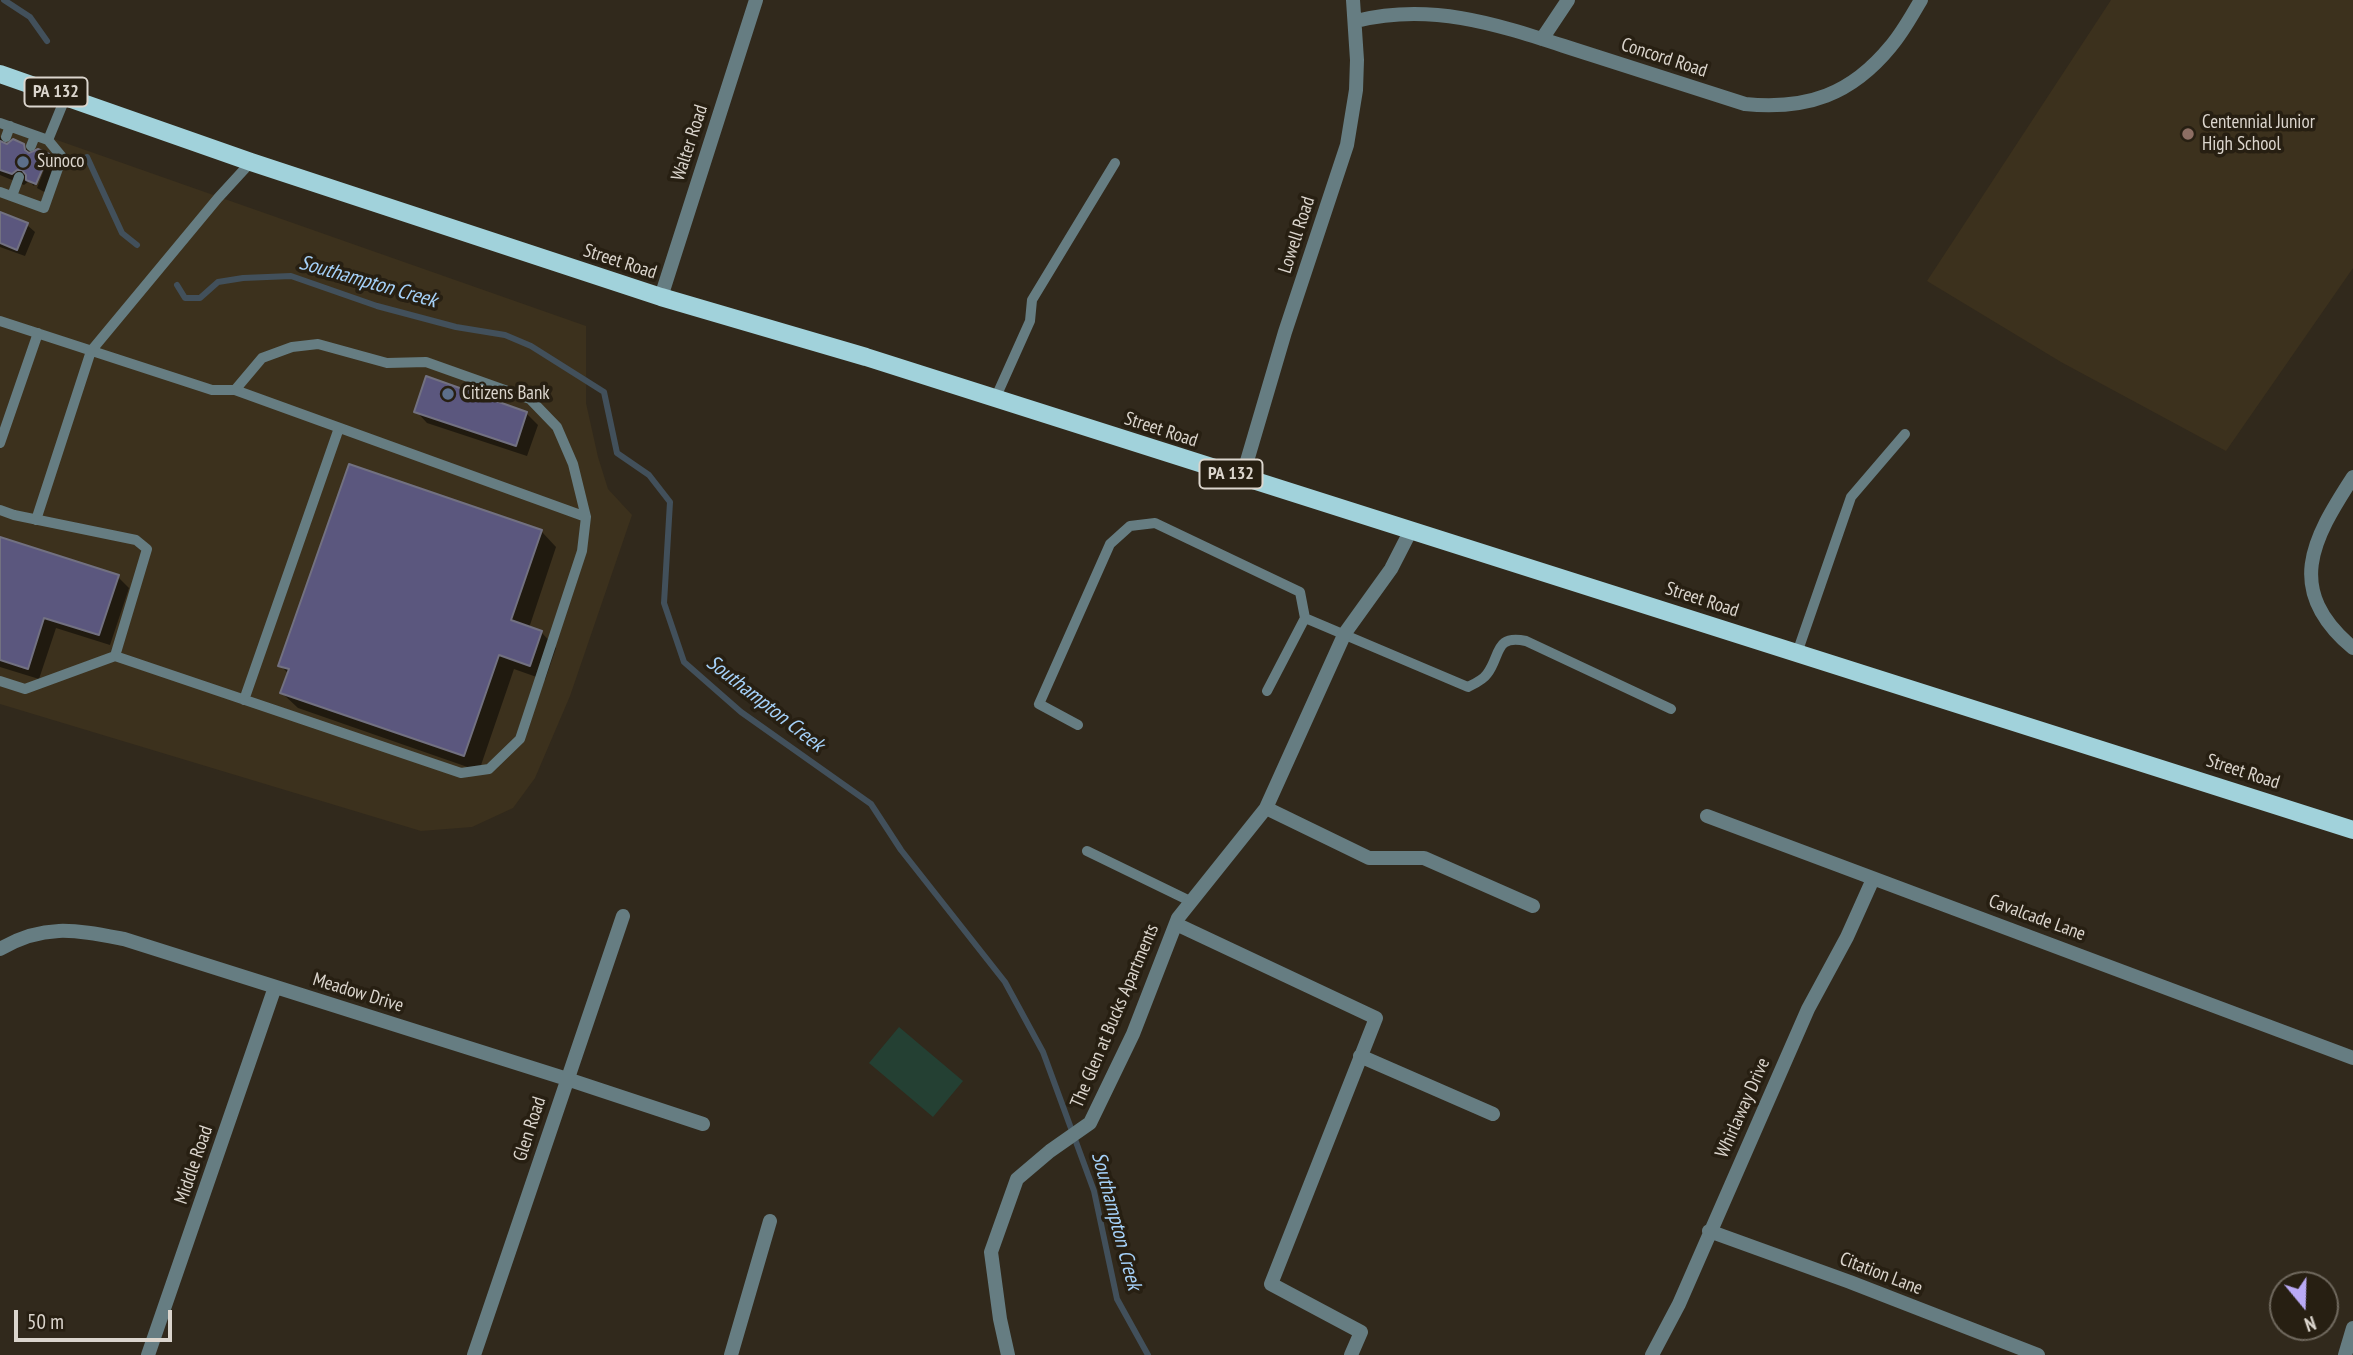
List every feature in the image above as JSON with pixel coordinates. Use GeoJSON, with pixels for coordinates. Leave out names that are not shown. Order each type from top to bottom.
{"type":"FeatureCollection","features":[{"type":"Feature","properties":{"kind":"main road","name":"Street Road"},"geometry":{"type":"LineString","coordinates":[[0,74],[251,162],[660,297],[866,357],[2353,830]]}},
{"type":"Feature","properties":{"kind":"street","name":"Walter Road"},"geometry":{"type":"LineString","coordinates":[[660,297],[756,0]]}},
{"type":"Feature","properties":{"kind":"street","name":"Lowell Road"},"geometry":{"type":"LineString","coordinates":[[1242,478],[1285,332],[1348,145],[1356,90],[1356,21],[1353,0]]}},
{"type":"Feature","properties":{"kind":"street"},"geometry":{"type":"LineString","coordinates":[[1542,39],[1568,0]]}},
{"type":"Feature","properties":{"kind":"street","name":"Concord Road"},"geometry":{"type":"LineString","coordinates":[[1356,21],[1401,14],[1460,16],[1542,39],[1745,104],[1776,107],[1821,99],[1864,73],[1891,46],[1922,0]]}},
{"type":"Feature","properties":{"kind":"street"},"geometry":{"type":"LineString","coordinates":[[2353,477],[2329,514],[2318,538],[2311,565],[2311,579],[2315,597],[2326,620],[2353,648]]}},
{"type":"Feature","properties":{"kind":"street","name":"The Glen at Bucks Apartments"},"geometry":{"type":"LineString","coordinates":[[1007,1353],[991,1252],[1017,1179],[1050,1151],[1090,1123],[1133,1034],[1178,918],[1266,808],[1345,633],[1391,569],[1411,530]]}},
{"type":"Feature","properties":{"kind":"street"},"geometry":{"type":"LineString","coordinates":[[1266,808],[1369,858],[1424,858],[1533,906]]}},
{"type":"Feature","properties":{"kind":"street","name":"Cavalcade Lane"},"geometry":{"type":"LineString","coordinates":[[1707,816],[2353,1058]]}},
{"type":"Feature","properties":{"kind":"street","name":"Whirlaway Drive"},"geometry":{"type":"LineString","coordinates":[[1652,1355],[1679,1304],[1808,1009],[1847,937],[1873,878]]}},
{"type":"Feature","properties":{"kind":"street","name":"Glen Road"},"geometry":{"type":"LineString","coordinates":[[474,1355],[623,916]]}},
{"type":"Feature","properties":{"kind":"street"},"geometry":{"type":"LineString","coordinates":[[1176,924],[1376,1018],[1271,1284],[1361,1332],[1351,1355]]}},
{"type":"Feature","properties":{"kind":"street","name":"Meadow Drive"},"geometry":{"type":"LineString","coordinates":[[0,949],[39,933],[58,929],[124,939],[703,1124]]}},
{"type":"Feature","properties":{"kind":"street","name":"Middle Road"},"geometry":{"type":"LineString","coordinates":[[148,1355],[275,987]]}},
{"type":"Feature","properties":{"kind":"street"},"geometry":{"type":"LineString","coordinates":[[1360,1056],[1493,1114]]}},
{"type":"Feature","properties":{"kind":"street"},"geometry":{"type":"LineString","coordinates":[[731,1355],[770,1221]]}},
{"type":"Feature","properties":{"kind":"street","name":"Citation Lane"},"geometry":{"type":"LineString","coordinates":[[1709,1231],[2038,1355]]}},
{"type":"Feature","properties":{"kind":"street"},"geometry":{"type":"LineString","coordinates":[[2345,1355],[2353,1328]]}},
{"type":"Feature","properties":{"kind":"lane"},"geometry":{"type":"LineString","coordinates":[[48,140],[66,96]]}},
{"type":"Feature","properties":{"kind":"lane"},"geometry":{"type":"LineString","coordinates":[[0,192],[44,208],[62,157],[48,140],[5,129]]}},
{"type":"Feature","properties":{"kind":"lane"},"geometry":{"type":"LineString","coordinates":[[31,146],[35,136]]}},
{"type":"Feature","properties":{"kind":"lane"},"geometry":{"type":"LineString","coordinates":[[36,520],[91,351],[251,162]]}},
{"type":"Feature","properties":{"kind":"lane"},"geometry":{"type":"LineString","coordinates":[[995,398],[1030,321],[1032,300],[1115,163]]}},
{"type":"Feature","properties":{"kind":"lane"},"geometry":{"type":"LineString","coordinates":[[12,196],[19,177]]}},
{"type":"Feature","properties":{"kind":"lane"},"geometry":{"type":"LineString","coordinates":[[0,321],[212,390],[235,390],[586,517]]}},
{"type":"Feature","properties":{"kind":"lane"},"geometry":{"type":"LineString","coordinates":[[0,443],[38,334]]}},
{"type":"Feature","properties":{"kind":"lane"},"geometry":{"type":"LineString","coordinates":[[0,681],[25,689],[115,656],[461,773],[489,769],[520,739],[582,551],[586,517],[573,464],[557,427],[530,399],[426,362],[387,363],[318,344],[292,347],[262,358],[235,390]]}},
{"type":"Feature","properties":{"kind":"lane"},"geometry":{"type":"LineString","coordinates":[[244,700],[339,428]]}},
{"type":"Feature","properties":{"kind":"lane"},"geometry":{"type":"LineString","coordinates":[[1797,653],[1851,497],[1905,434]]}},
{"type":"Feature","properties":{"kind":"lane"},"geometry":{"type":"LineString","coordinates":[[0,510],[136,540],[147,549],[115,656]]}},
{"type":"Feature","properties":{"kind":"lane"},"geometry":{"type":"LineString","coordinates":[[1078,725],[1039,704],[1110,544],[1130,526],[1155,523],[1300,592],[1305,618],[1267,691]]}},
{"type":"Feature","properties":{"kind":"lane"},"geometry":{"type":"LineString","coordinates":[[1305,618],[1468,687],[1487,675],[1501,645],[1514,638],[1526,641],[1671,709]]}},
{"type":"Feature","properties":{"kind":"lane"},"geometry":{"type":"LineString","coordinates":[[1087,851],[1192,902]]}},
{"type":"Feature","properties":{"kind":"shaded area","name":"Centennial Junior High School"},"geometry":{"type":"Polygon","coordinates":[[[2111,0],[2353,0],[2353,268],[2226,451],[2061,362],[1927,281],[2111,0]]]}},
{"type":"Feature","properties":{"kind":"shaded area"},"geometry":{"type":"Polygon","coordinates":[[[0,120],[586,326],[586,403],[598,457],[608,489],[632,515],[570,696],[535,778],[513,808],[472,827],[421,831],[0,704],[0,120]]]}},
{"type":"Feature","properties":{"kind":"green space"},"geometry":{"type":"Polygon","coordinates":[[[899,1027],[963,1081],[933,1117],[869,1063],[899,1027]]]}},
{"type":"Feature","properties":{"kind":"building","name":"Sunoco"},"geometry":{"type":"Polygon","coordinates":[[[13,139],[24,144],[29,153],[38,149],[49,154],[36,184],[26,180],[22,170],[12,174],[0,170],[0,141],[7,144],[13,139]]]}},
{"type":"Feature","properties":{"kind":"building"},"geometry":{"type":"Polygon","coordinates":[[[0,212],[28,223],[17,250],[0,243],[0,212]]]}},
{"type":"Feature","properties":{"kind":"building","name":"Citizens Bank"},"geometry":{"type":"Polygon","coordinates":[[[426,376],[527,412],[516,446],[414,412],[426,376]]]}},
{"type":"Feature","properties":{"kind":"building"},"geometry":{"type":"Polygon","coordinates":[[[349,464],[542,530],[511,620],[542,631],[530,666],[499,655],[464,756],[280,693],[289,669],[278,666],[349,464]]]}},
{"type":"Feature","properties":{"kind":"building"},"geometry":{"type":"Polygon","coordinates":[[[0,537],[119,575],[99,635],[44,618],[28,669],[0,660],[0,537]]]}},
{"type":"Feature","properties":{"kind":"waterway","name":"Southampton Creek"},"geometry":{"type":"LineString","coordinates":[[4,0],[30,17],[47,41]]}},
{"type":"Feature","properties":{"kind":"waterway","name":"Southampton Creek"},"geometry":{"type":"LineString","coordinates":[[87,157],[122,233],[137,245]]}},
{"type":"Feature","properties":{"kind":"waterway","name":"Southampton Creek"},"geometry":{"type":"LineString","coordinates":[[177,285],[185,298],[200,298],[218,282],[291,276],[377,306],[456,327],[505,335],[531,346],[604,392],[617,453],[649,475],[670,502],[664,603],[684,662],[741,712],[871,804],[901,850],[1005,982],[1043,1052],[1094,1191],[1117,1299],[1148,1355]]}},
{"type":"Feature","properties":{"kind":"place","name":"Centennial Junior High School"},"geometry":{"type":"Point","coordinates":[2188,134]}},
{"type":"Feature","properties":{"kind":"place","name":"Sunoco"},"geometry":{"type":"Point","coordinates":[23,162]}},
{"type":"Feature","properties":{"kind":"place","name":"Citizens Bank"},"geometry":{"type":"Point","coordinates":[448,394]}}]}
